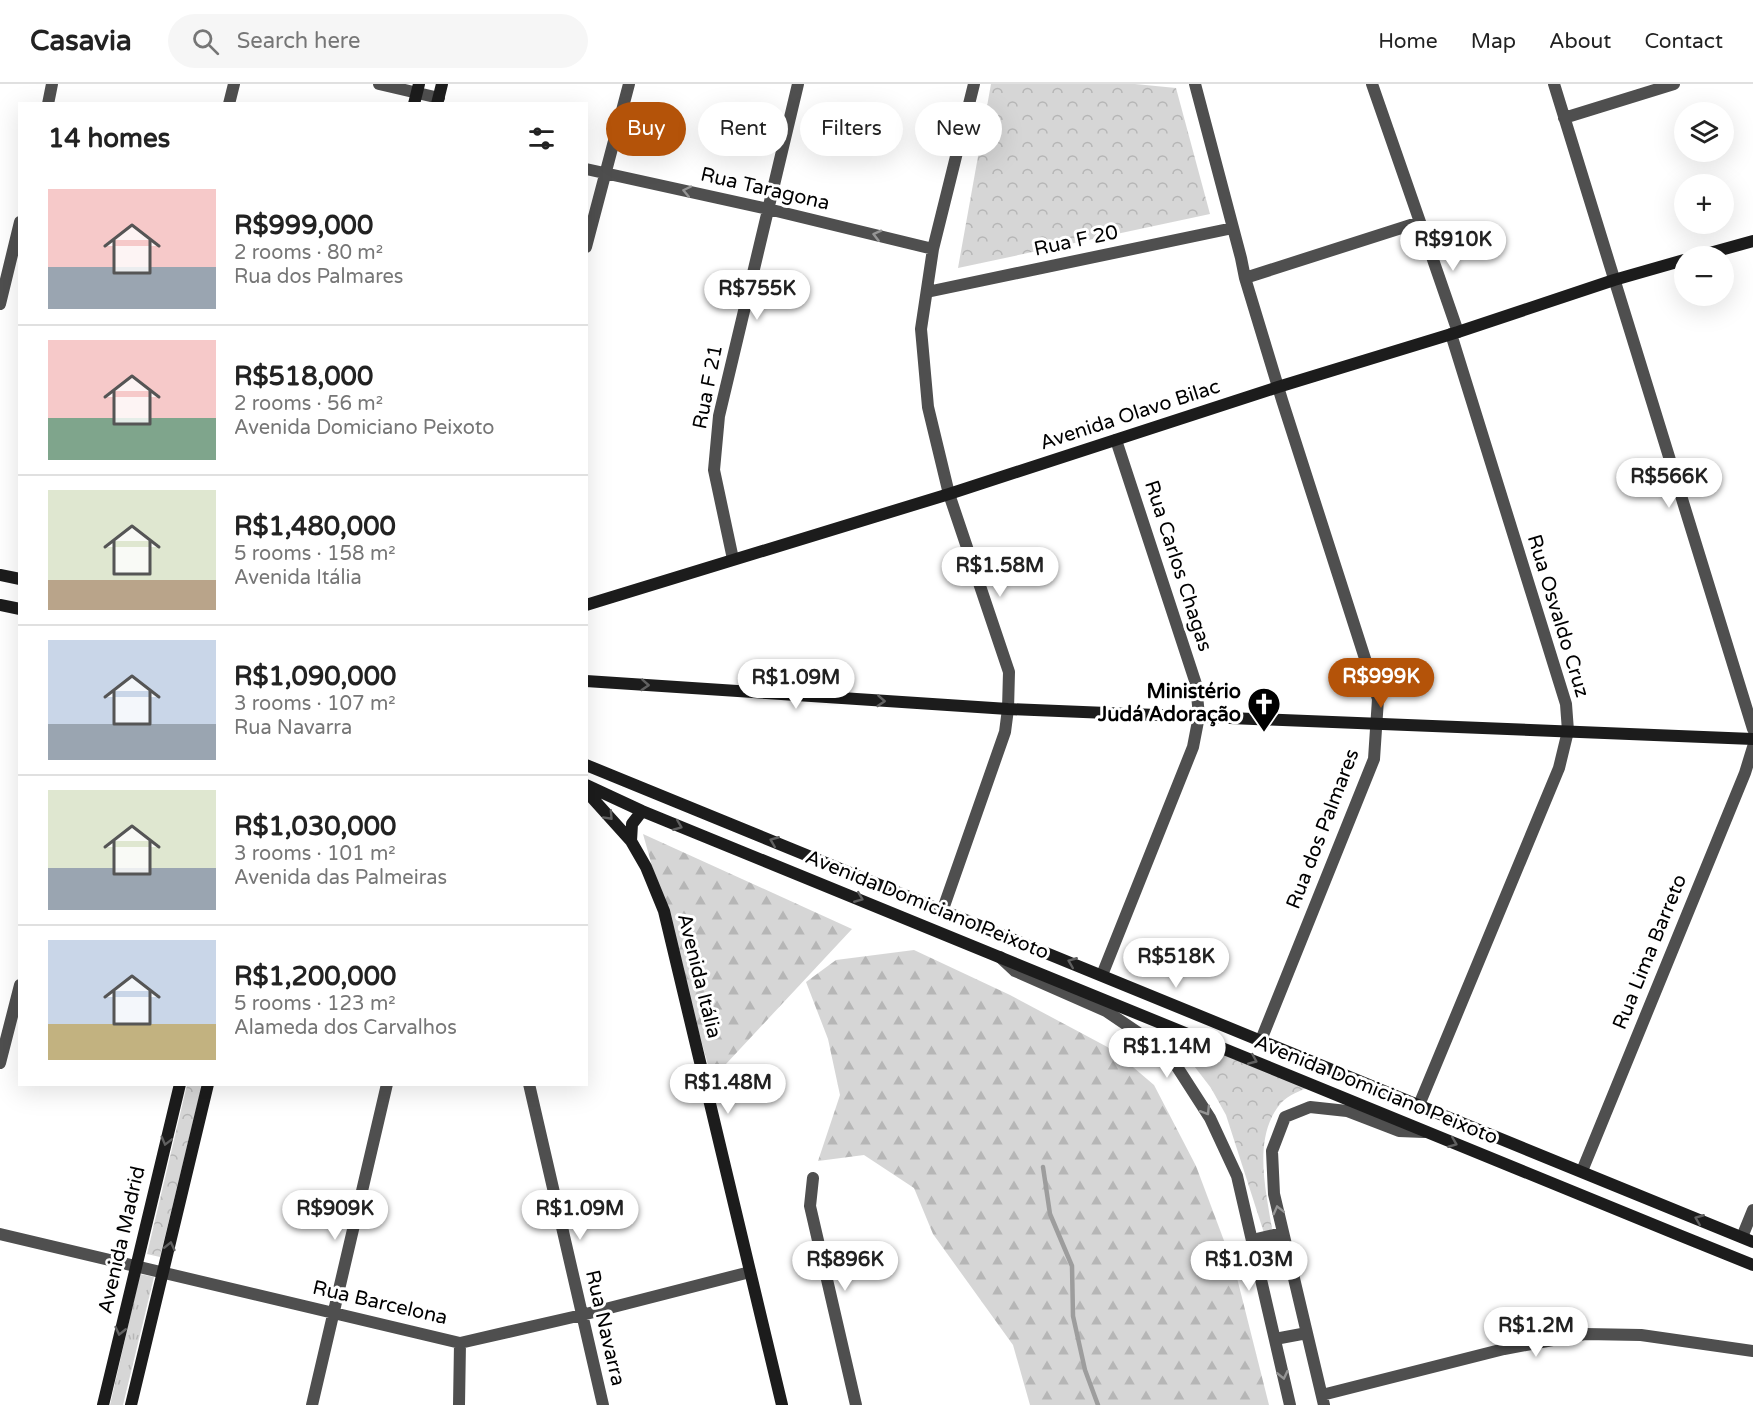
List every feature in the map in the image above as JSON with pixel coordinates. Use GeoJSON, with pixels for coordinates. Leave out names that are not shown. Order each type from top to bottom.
{"type":"FeatureCollection","features":[{"type":"Feature","properties":{"kind":"main road"},"geometry":{"type":"LineString","coordinates":[[438,101],[442,84]]}},
{"type":"Feature","properties":{"kind":"main road"},"geometry":{"type":"LineString","coordinates":[[1734,246],[1753,241]]}},
{"type":"Feature","properties":{"kind":"main road","name":"Avenida Olavo Bilac"},"geometry":{"type":"LineString","coordinates":[[588,603],[949,494],[1278,387],[1674,263]]}},
{"type":"Feature","properties":{"kind":"main road"},"geometry":{"type":"LineString","coordinates":[[0,575],[18,579]]}},
{"type":"Feature","properties":{"kind":"main road"},"geometry":{"type":"LineString","coordinates":[[0,605],[18,609]]}},
{"type":"Feature","properties":{"kind":"main road"},"geometry":{"type":"LineString","coordinates":[[588,681],[1008,709],[1753,739]]}},
{"type":"Feature","properties":{"kind":"main road","name":"Avenida Domiciano Peixoto"},"geometry":{"type":"LineString","coordinates":[[588,766],[1748,1239]]}},
{"type":"Feature","properties":{"kind":"main road","name":"Avenida Domiciano Peixoto"},"geometry":{"type":"LineString","coordinates":[[588,786],[642,811],[1753,1264]]}},
{"type":"Feature","properties":{"kind":"main road","name":"Avenida Itália"},"geometry":{"type":"LineString","coordinates":[[588,793],[631,841],[646,867],[664,911],[782,1405]]}},
{"type":"Feature","properties":{"kind":"main road"},"geometry":{"type":"LineString","coordinates":[[631,841],[632,824],[642,811]]}},
{"type":"Feature","properties":{"kind":"main road","name":"Avenida Madrid"},"geometry":{"type":"LineString","coordinates":[[103,1405],[180,1086]]}},
{"type":"Feature","properties":{"kind":"main road"},"geometry":{"type":"LineString","coordinates":[[131,1405],[208,1086]]}},
{"type":"Feature","properties":{"kind":"street"},"geometry":{"type":"LineString","coordinates":[[48,102],[52,84]]}},
{"type":"Feature","properties":{"kind":"street"},"geometry":{"type":"LineString","coordinates":[[230,102],[234,84]]}},
{"type":"Feature","properties":{"kind":"street"},"geometry":{"type":"LineString","coordinates":[[380,84],[438,101]]}},
{"type":"Feature","properties":{"kind":"street"},"geometry":{"type":"LineString","coordinates":[[588,239],[629,84]]}},
{"type":"Feature","properties":{"kind":"street","name":"Rua F 21"},"geometry":{"type":"LineString","coordinates":[[733,560],[714,470],[719,416],[798,84]]}},
{"type":"Feature","properties":{"kind":"street"},"geometry":{"type":"LineString","coordinates":[[943,909],[1005,732],[1008,709],[1008,672],[949,494],[928,407],[921,330],[933,249],[974,84]]}},
{"type":"Feature","properties":{"kind":"street"},"geometry":{"type":"LineString","coordinates":[[1195,84],[1245,278],[1278,387]]}},
{"type":"Feature","properties":{"kind":"street"},"geometry":{"type":"LineString","coordinates":[[1372,84],[1420,222],[1455,333]]}},
{"type":"Feature","properties":{"kind":"street"},"geometry":{"type":"LineString","coordinates":[[1554,84],[1753,729]]}},
{"type":"Feature","properties":{"kind":"street"},"geometry":{"type":"LineString","coordinates":[[1564,118],[1674,84]]}},
{"type":"Feature","properties":{"kind":"street","name":"Rua Taragona"},"geometry":{"type":"LineString","coordinates":[[588,169],[768,209],[933,249]]}},
{"type":"Feature","properties":{"kind":"street"},"geometry":{"type":"LineString","coordinates":[[1245,278],[1420,222]]}},
{"type":"Feature","properties":{"kind":"street","name":"Rua F 20"},"geometry":{"type":"LineString","coordinates":[[927,292],[1233,228]]}},
{"type":"Feature","properties":{"kind":"street"},"geometry":{"type":"LineString","coordinates":[[0,304],[18,230]]}},
{"type":"Feature","properties":{"kind":"street","name":"Rua Osvaldo Cruz"},"geometry":{"type":"LineString","coordinates":[[1419,1105],[1559,768],[1568,731],[1566,705],[1455,333]]}},
{"type":"Feature","properties":{"kind":"street","name":"Rua dos Palmares"},"geometry":{"type":"LineString","coordinates":[[1261,1040],[1374,759],[1378,724],[1378,699],[1278,387]]}},
{"type":"Feature","properties":{"kind":"street","name":"Rua Carlos Chagas"},"geometry":{"type":"LineString","coordinates":[[1102,975],[1194,747],[1199,717],[1196,684],[1116,440]]}},
{"type":"Feature","properties":{"kind":"street","name":"Rua Lima Barreto"},"geometry":{"type":"LineString","coordinates":[[1582,1172],[1745,773],[1753,747]]}},
{"type":"Feature","properties":{"kind":"street"},"geometry":{"type":"LineString","coordinates":[[997,954],[1015,971],[1106,1011],[1172,1059],[1210,1118],[1236,1176],[1290,1405]]}},
{"type":"Feature","properties":{"kind":"street"},"geometry":{"type":"LineString","coordinates":[[0,1063],[18,993]]}},
{"type":"Feature","properties":{"kind":"street"},"geometry":{"type":"LineString","coordinates":[[312,1405],[387,1086]]}},
{"type":"Feature","properties":{"kind":"street","name":"Rua Navarra"},"geometry":{"type":"LineString","coordinates":[[529,1086],[603,1405]]}},
{"type":"Feature","properties":{"kind":"street"},"geometry":{"type":"LineString","coordinates":[[1425,1132],[1399,1131],[1347,1111],[1310,1107],[1285,1117],[1272,1151],[1274,1194],[1323,1400],[1504,1349],[1585,1334],[1641,1335],[1753,1351]]}},
{"type":"Feature","properties":{"kind":"street"},"geometry":{"type":"LineString","coordinates":[[813,1179],[810,1206],[856,1405]]}},
{"type":"Feature","properties":{"kind":"street"},"geometry":{"type":"LineString","coordinates":[[1748,1239],[1753,1210]]}},
{"type":"Feature","properties":{"kind":"street"},"geometry":{"type":"LineString","coordinates":[[1252,1240],[1283,1233]]}},
{"type":"Feature","properties":{"kind":"street","name":"Rua Barcelona"},"geometry":{"type":"LineString","coordinates":[[0,1234],[460,1343],[582,1315],[750,1272]]}},
{"type":"Feature","properties":{"kind":"street"},"geometry":{"type":"LineString","coordinates":[[1260,1274],[1291,1267]]}},
{"type":"Feature","properties":{"kind":"street"},"geometry":{"type":"LineString","coordinates":[[1275,1340],[1307,1333]]}},
{"type":"Feature","properties":{"kind":"street"},"geometry":{"type":"LineString","coordinates":[[459,1405],[460,1343]]}},
{"type":"Feature","properties":{"kind":"green space"},"geometry":{"type":"Polygon","coordinates":[[[991,84],[1135,84],[1176,88],[1210,214],[958,268],[978,156],[1002,156],[1002,102],[988,102],[991,84]]]}},
{"type":"Feature","properties":{"kind":"green space"},"geometry":{"type":"Polygon","coordinates":[[[643,834],[852,929],[712,1079],[643,834]]]}},
{"type":"Feature","properties":{"kind":"green space"},"geometry":{"type":"Polygon","coordinates":[[[914,950],[1010,995],[1113,1050],[1154,1085],[1196,1166],[1235,1270],[1269,1405],[1030,1405],[1013,1345],[933,1234],[914,1188],[864,1155],[818,1161],[840,1095],[828,1039],[806,982],[836,960],[914,950]]]}},
{"type":"Feature","properties":{"kind":"green space"},"geometry":{"type":"Polygon","coordinates":[[[1168,1032],[1309,1087],[1291,1095],[1281,1103],[1272,1117],[1267,1132],[1263,1164],[1272,1229],[1264,1233],[1226,1115],[1211,1088],[1168,1032]]]}},
{"type":"Feature","properties":{"kind":"green space"},"geometry":{"type":"Polygon","coordinates":[[[187,1086],[202,1086],[160,1257],[147,1254],[187,1086]]]}},
{"type":"Feature","properties":{"kind":"green space"},"geometry":{"type":"Polygon","coordinates":[[[140,1274],[154,1277],[123,1405],[110,1405],[140,1274]]]}},
{"type":"Feature","properties":{"kind":"waterway"},"geometry":{"type":"LineString","coordinates":[[1043,1167],[1050,1214],[1072,1266],[1073,1316],[1085,1370],[1098,1405]]}},
{"type":"Feature","properties":{"kind":"place","name":"Ministério Judá Adoração"},"geometry":{"type":"Point","coordinates":[1264,733]}}]}
